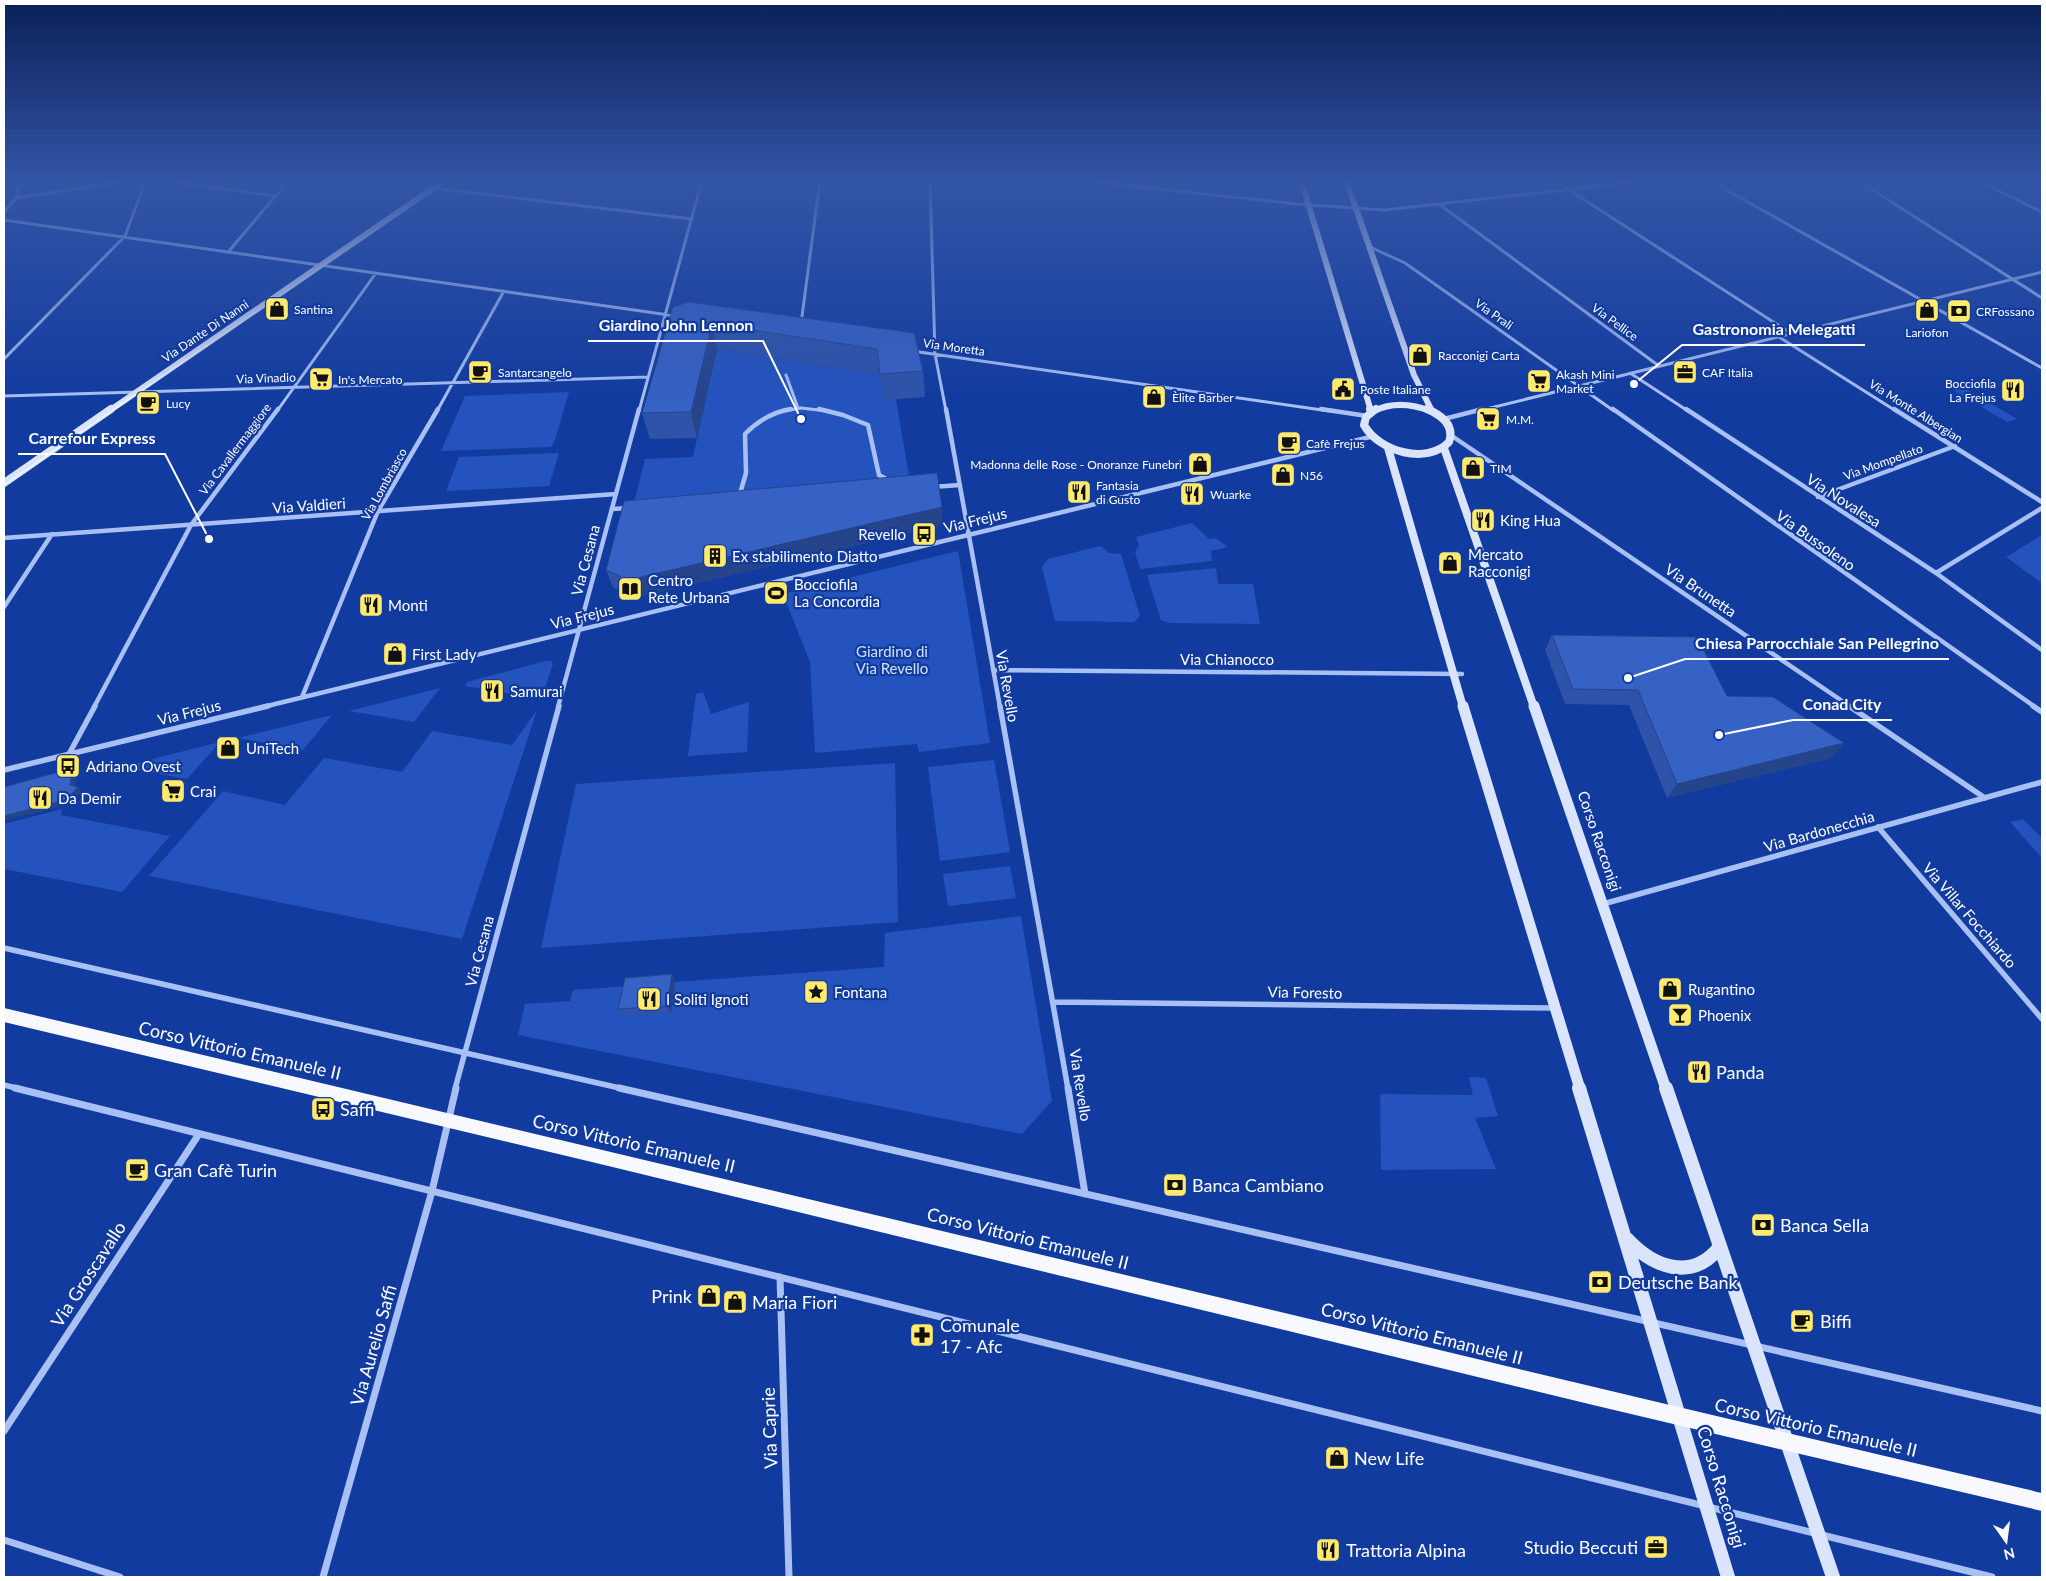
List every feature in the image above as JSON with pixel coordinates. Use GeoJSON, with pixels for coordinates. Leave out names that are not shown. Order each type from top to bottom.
{"type":"FeatureCollection","features":[{"type":"Feature","properties":{"kind":"main road","name":"Corso Vittorio Emanuele II"},"geometry":{"type":"LineString","coordinates":[[4,1015],[1787,1443],[2042,1502]]}},
{"type":"Feature","properties":{"kind":"street"},"geometry":{"type":"LineString","coordinates":[[4,359],[108,254]]}},
{"type":"Feature","properties":{"kind":"street"},"geometry":{"type":"LineString","coordinates":[[249,254],[682,317]]}},
{"type":"Feature","properties":{"kind":"street","name":"Via Dante Di Nanni"},"geometry":{"type":"LineString","coordinates":[[4,483],[337,254]]}},
{"type":"Feature","properties":{"kind":"street","name":"Via Cesana"},"geometry":{"type":"LineString","coordinates":[[448,1121],[464,1052],[682,254]]}},
{"type":"Feature","properties":{"kind":"street"},"geometry":{"type":"LineString","coordinates":[[801,325],[810,254]]}},
{"type":"Feature","properties":{"kind":"street","name":"Via Revello"},"geometry":{"type":"LineString","coordinates":[[932,254],[935,354],[970,534],[1054,1002],[1085,1194]]}},
{"type":"Feature","properties":{"kind":"street"},"geometry":{"type":"LineString","coordinates":[[1323,254],[1369,414]]}},
{"type":"Feature","properties":{"kind":"street"},"geometry":{"type":"LineString","coordinates":[[1372,254],[1414,375],[1432,411]]}},
{"type":"Feature","properties":{"kind":"street","name":"Via Prali"},"geometry":{"type":"LineString","coordinates":[[1388,254],[1405,263],[1578,386]]}},
{"type":"Feature","properties":{"kind":"street","name":"Via Pellice"},"geometry":{"type":"LineString","coordinates":[[1505,254],[1659,366]]}},
{"type":"Feature","properties":{"kind":"street"},"geometry":{"type":"LineString","coordinates":[[1668,254],[1792,334]]}},
{"type":"Feature","properties":{"kind":"street"},"geometry":{"type":"LineString","coordinates":[[1838,254],[2042,368]]}},
{"type":"Feature","properties":{"kind":"street"},"geometry":{"type":"LineString","coordinates":[[1972,254],[2042,298]]}},
{"type":"Feature","properties":{"kind":"street"},"geometry":{"type":"LineString","coordinates":[[1444,419],[2042,272]]}},
{"type":"Feature","properties":{"kind":"street","name":"Via Cavallermaggiore"},"geometry":{"type":"LineString","coordinates":[[69,754],[191,524],[295,387],[376,273]]}},
{"type":"Feature","properties":{"kind":"street","name":"Via Lombriasco"},"geometry":{"type":"LineString","coordinates":[[302,697],[378,511],[454,383],[504,291]]}},
{"type":"Feature","properties":{"kind":"street","name":"Via Monte Albergian"},"geometry":{"type":"LineString","coordinates":[[1779,337],[2042,502]]}},
{"type":"Feature","properties":{"kind":"street","name":"Via Moretta"},"geometry":{"type":"LineString","coordinates":[[904,349],[1369,414]]}},
{"type":"Feature","properties":{"kind":"street","name":"Via Novalesa"},"geometry":{"type":"LineString","coordinates":[[1630,373],[1936,573],[2042,650]]}},
{"type":"Feature","properties":{"kind":"street"},"geometry":{"type":"LineString","coordinates":[[786,375],[798,408]]}},
{"type":"Feature","properties":{"kind":"street","name":"Via Vinadio"},"geometry":{"type":"LineString","coordinates":[[4,396],[648,377]]}},
{"type":"Feature","properties":{"kind":"street","name":"Via Bussoleno"},"geometry":{"type":"LineString","coordinates":[[1578,386],[2042,712]]}},
{"type":"Feature","properties":{"kind":"street"},"geometry":{"type":"LineString","coordinates":[[1396,404],[1420,407],[1432,411],[1444,419],[1451,428],[1452,436],[1450,442],[1444,448],[1433,452],[1403,453],[1388,448],[1370,437],[1364,423],[1369,414],[1384,406],[1396,404]]}},
{"type":"Feature","properties":{"kind":"street"},"geometry":{"type":"LineString","coordinates":[[748,500],[738,501],[746,472],[744,434],[763,419],[781,411],[798,408],[836,412],[854,417],[868,425],[879,475],[893,482]]}},
{"type":"Feature","properties":{"kind":"street","name":"Via Brunetta"},"geometry":{"type":"LineString","coordinates":[[1452,436],[1985,798]]}},
{"type":"Feature","properties":{"kind":"street","name":"Via Frejus"},"geometry":{"type":"LineString","coordinates":[[4,770],[1370,437]]}},
{"type":"Feature","properties":{"kind":"street","name":"Via Mompellato"},"geometry":{"type":"LineString","coordinates":[[1818,497],[1955,446]]}},
{"type":"Feature","properties":{"kind":"street","name":"Corso Racconigi"},"geometry":{"type":"LineString","coordinates":[[1388,448],[1458,673],[1555,1008],[1728,1577]]}},
{"type":"Feature","properties":{"kind":"street","name":"Corso Racconigi"},"geometry":{"type":"LineString","coordinates":[[1444,448],[1603,904],[1833,1577]]}},
{"type":"Feature","properties":{"kind":"street"},"geometry":{"type":"LineString","coordinates":[[924,488],[960,485]]}},
{"type":"Feature","properties":{"kind":"street","name":"Via Valdieri"},"geometry":{"type":"LineString","coordinates":[[4,538],[616,494]]}},
{"type":"Feature","properties":{"kind":"street"},"geometry":{"type":"LineString","coordinates":[[612,510],[631,508]]}},
{"type":"Feature","properties":{"kind":"street"},"geometry":{"type":"LineString","coordinates":[[1936,573],[2042,508]]}},
{"type":"Feature","properties":{"kind":"street"},"geometry":{"type":"LineString","coordinates":[[4,606],[52,534]]}},
{"type":"Feature","properties":{"kind":"street","name":"Via Chianocco"},"geometry":{"type":"LineString","coordinates":[[993,670],[1458,673]]}},
{"type":"Feature","properties":{"kind":"street","name":"Via Bardonecchia"},"geometry":{"type":"LineString","coordinates":[[1603,904],[2042,782]]}},
{"type":"Feature","properties":{"kind":"street","name":"Via Villar Focchiardo"},"geometry":{"type":"LineString","coordinates":[[1878,827],[2042,1020]]}},
{"type":"Feature","properties":{"kind":"street"},"geometry":{"type":"LineString","coordinates":[[4,948],[2042,1411]]}},
{"type":"Feature","properties":{"kind":"street","name":"Via Foresto"},"geometry":{"type":"LineString","coordinates":[[1054,1002],[1555,1008]]}},
{"type":"Feature","properties":{"kind":"street"},"geometry":{"type":"LineString","coordinates":[[4,1085],[1992,1577]]}},
{"type":"Feature","properties":{"kind":"street","name":"Via Aurelio Saffi"},"geometry":{"type":"LineString","coordinates":[[324,1577],[432,1191],[448,1121]]}},
{"type":"Feature","properties":{"kind":"street","name":"Via Groscavallo"},"geometry":{"type":"LineString","coordinates":[[4,1431],[199,1134]]}},
{"type":"Feature","properties":{"kind":"street","name":"Corso Racconigi"},"geometry":{"type":"LineString","coordinates":[[1625,1236],[1642,1253],[1661,1264],[1675,1268],[1687,1269],[1704,1263],[1719,1248]]}},
{"type":"Feature","properties":{"kind":"street","name":"Via Caprie"},"geometry":{"type":"LineString","coordinates":[[780,1277],[789,1577]]}},
{"type":"Feature","properties":{"kind":"street"},"geometry":{"type":"LineString","coordinates":[[4,1540],[120,1577]]}},
{"type":"Feature","properties":{"kind":"green space"},"geometry":{"type":"Polygon","coordinates":[[[717,349],[880,375],[896,399],[912,493],[630,519],[645,459],[693,457],[717,349]]]}},
{"type":"Feature","properties":{"kind":"green space"},"geometry":{"type":"Polygon","coordinates":[[[1963,387],[2017,419],[2007,422],[1953,390],[1963,387]]]}},
{"type":"Feature","properties":{"kind":"green space"},"geometry":{"type":"Polygon","coordinates":[[[569,392],[555,440],[551,447],[441,451],[465,396],[569,392]]]}},
{"type":"Feature","properties":{"kind":"green space"},"geometry":{"type":"Polygon","coordinates":[[[559,453],[549,486],[446,491],[459,457],[559,453]]]}},
{"type":"Feature","properties":{"kind":"green space"},"geometry":{"type":"Polygon","coordinates":[[[1192,523],[1209,539],[1216,538],[1228,547],[1211,551],[1212,561],[1140,569],[1135,552],[1139,545],[1136,537],[1192,523]]]}},
{"type":"Feature","properties":{"kind":"green space"},"geometry":{"type":"Polygon","coordinates":[[[2042,535],[2042,583],[2006,557],[2042,535]]]}},
{"type":"Feature","properties":{"kind":"green space"},"geometry":{"type":"Polygon","coordinates":[[[1100,546],[1109,553],[1121,554],[1140,616],[1134,622],[1055,621],[1042,567],[1048,559],[1100,546]]]}},
{"type":"Feature","properties":{"kind":"green space","name":"Giardino di Via Revello"},"geometry":{"type":"Polygon","coordinates":[[[958,551],[990,743],[919,752],[917,744],[815,753],[810,662],[783,594],[958,551]]]}},
{"type":"Feature","properties":{"kind":"green space"},"geometry":{"type":"Polygon","coordinates":[[[1216,568],[1218,584],[1253,584],[1260,624],[1170,623],[1161,620],[1147,575],[1216,568]]]}},
{"type":"Feature","properties":{"kind":"green space"},"geometry":{"type":"Polygon","coordinates":[[[551,661],[553,664],[541,699],[465,686],[467,682],[551,661]]]}},
{"type":"Feature","properties":{"kind":"green space"},"geometry":{"type":"Polygon","coordinates":[[[440,688],[414,722],[349,711],[440,688]]]}},
{"type":"Feature","properties":{"kind":"green space"},"geometry":{"type":"Polygon","coordinates":[[[703,692],[711,714],[749,702],[747,752],[688,756],[696,694],[703,692]]]}},
{"type":"Feature","properties":{"kind":"green space"},"geometry":{"type":"Polygon","coordinates":[[[537,710],[462,939],[149,876],[223,791],[285,805],[324,758],[402,772],[432,731],[512,745],[537,710]]]}},
{"type":"Feature","properties":{"kind":"green space"},"geometry":{"type":"Polygon","coordinates":[[[332,715],[303,750],[238,738],[332,715]]]}},
{"type":"Feature","properties":{"kind":"green space"},"geometry":{"type":"Polygon","coordinates":[[[220,742],[187,779],[121,767],[220,742]]]}},
{"type":"Feature","properties":{"kind":"green space"},"geometry":{"type":"Polygon","coordinates":[[[994,760],[1010,852],[940,861],[928,767],[994,760]]]}},
{"type":"Feature","properties":{"kind":"green space"},"geometry":{"type":"Polygon","coordinates":[[[895,763],[898,922],[541,948],[576,784],[895,763]]]}},
{"type":"Feature","properties":{"kind":"green space"},"geometry":{"type":"Polygon","coordinates":[[[62,809],[61,815],[170,836],[122,892],[4,869],[4,824],[62,809]]]}},
{"type":"Feature","properties":{"kind":"green space"},"geometry":{"type":"Polygon","coordinates":[[[2023,819],[2042,838],[2042,858],[2010,822],[2023,819]]]}},
{"type":"Feature","properties":{"kind":"green space"},"geometry":{"type":"Polygon","coordinates":[[[1010,866],[1016,898],[948,906],[943,874],[1010,866]]]}},
{"type":"Feature","properties":{"kind":"green space"},"geometry":{"type":"Polygon","coordinates":[[[1021,916],[1052,1101],[1022,1134],[518,1035],[525,1004],[570,1001],[573,990],[629,986],[670,1013],[675,982],[884,967],[885,933],[1021,916]]]}},
{"type":"Feature","properties":{"kind":"green space"},"geometry":{"type":"Polygon","coordinates":[[[1469,1077],[1486,1078],[1498,1116],[1475,1118],[1496,1169],[1381,1170],[1380,1094],[1473,1095],[1469,1077]]]}},
{"type":"Feature","properties":{"kind":"building"},"geometry":{"type":"Polygon","coordinates":[[[689,302],[914,333],[923,371],[880,374],[877,349],[712,324],[691,412],[642,413],[673,307],[689,302]]]}},
{"type":"Feature","properties":{"kind":"building","name":"Ex stabilimento Diatto"},"geometry":{"type":"Polygon","coordinates":[[[937,473],[942,507],[628,580],[606,570],[624,501],[937,473]]]}},
{"type":"Feature","properties":{"kind":"building"},"geometry":{"type":"Polygon","coordinates":[[[1552,635],[1697,637],[1727,696],[1773,697],[1844,743],[1677,784],[1638,690],[1573,689],[1552,635]]]}},
{"type":"Feature","properties":{"kind":"building","name":"Da Demir"},"geometry":{"type":"Polygon","coordinates":[[[73,768],[70,785],[78,787],[66,800],[4,816],[4,787],[73,768]]]}},
{"type":"Feature","properties":{"kind":"building","name":"I Soliti Ignoti"},"geometry":{"type":"Polygon","coordinates":[[[672,974],[667,1006],[618,1009],[625,978],[672,974]]]}},
{"type":"Feature","properties":{"kind":"tram line"},"geometry":{"type":"LineString","coordinates":[[4,485],[340,254]]}},
{"type":"Feature","properties":{"kind":"place","name":"Santina"},"geometry":{"type":"Point","coordinates":[277,309]}},
{"type":"Feature","properties":{"kind":"place","name":"Lariofon"},"geometry":{"type":"Point","coordinates":[1927,310]}},
{"type":"Feature","properties":{"kind":"place","name":"CRFossano"},"geometry":{"type":"Point","coordinates":[1959,311]}},
{"type":"Feature","properties":{"kind":"place","name":"Racconigi Carta"},"geometry":{"type":"Point","coordinates":[1420,355]}},
{"type":"Feature","properties":{"kind":"place","name":"Santarcangelo"},"geometry":{"type":"Point","coordinates":[480,372]}},
{"type":"Feature","properties":{"kind":"place","name":"CAF Italia"},"geometry":{"type":"Point","coordinates":[1685,372]}},
{"type":"Feature","properties":{"kind":"place","name":"In's Mercato"},"geometry":{"type":"Point","coordinates":[321,379]}},
{"type":"Feature","properties":{"kind":"place","name":"Akash Mini Market"},"geometry":{"type":"Point","coordinates":[1539,381]}},
{"type":"Feature","properties":{"kind":"place","name":"Gastronomia Melegatti"},"geometry":{"type":"Point","coordinates":[1634,384]}},
{"type":"Feature","properties":{"kind":"place","name":"Poste Italiane"},"geometry":{"type":"Point","coordinates":[1343,389]}},
{"type":"Feature","properties":{"kind":"place","name":"Bocciofila La Frejus"},"geometry":{"type":"Point","coordinates":[2013,390]}},
{"type":"Feature","properties":{"kind":"place","name":"Èlite Barber"},"geometry":{"type":"Point","coordinates":[1154,397]}},
{"type":"Feature","properties":{"kind":"place","name":"Lucy"},"geometry":{"type":"Point","coordinates":[148,403]}},
{"type":"Feature","properties":{"kind":"place","name":"Giardino John Lennon"},"geometry":{"type":"Point","coordinates":[801,419]}},
{"type":"Feature","properties":{"kind":"place","name":"M.M."},"geometry":{"type":"Point","coordinates":[1488,419]}},
{"type":"Feature","properties":{"kind":"place","name":"Cafè Frejus"},"geometry":{"type":"Point","coordinates":[1289,443]}},
{"type":"Feature","properties":{"kind":"place","name":"Madonna delle Rose - Onoranze Funebri"},"geometry":{"type":"Point","coordinates":[1200,464]}},
{"type":"Feature","properties":{"kind":"place","name":"TIM"},"geometry":{"type":"Point","coordinates":[1473,468]}},
{"type":"Feature","properties":{"kind":"place","name":"N56"},"geometry":{"type":"Point","coordinates":[1283,475]}},
{"type":"Feature","properties":{"kind":"place","name":"Fantasia di Gusto"},"geometry":{"type":"Point","coordinates":[1079,492]}},
{"type":"Feature","properties":{"kind":"place","name":"Wuarke"},"geometry":{"type":"Point","coordinates":[1192,494]}},
{"type":"Feature","properties":{"kind":"place","name":"King Hua"},"geometry":{"type":"Point","coordinates":[1483,520]}},
{"type":"Feature","properties":{"kind":"place","name":"Revello"},"geometry":{"type":"Point","coordinates":[924,534]}},
{"type":"Feature","properties":{"kind":"place","name":"Carrefour Express"},"geometry":{"type":"Point","coordinates":[209,539]}},
{"type":"Feature","properties":{"kind":"place","name":"Ex stabilimento Diatto"},"geometry":{"type":"Point","coordinates":[715,556]}},
{"type":"Feature","properties":{"kind":"place","name":"Mercato Racconigi"},"geometry":{"type":"Point","coordinates":[1450,563]}},
{"type":"Feature","properties":{"kind":"place","name":"Centro Rete Urbana"},"geometry":{"type":"Point","coordinates":[630,589]}},
{"type":"Feature","properties":{"kind":"place","name":"Bocciofila La Concordia"},"geometry":{"type":"Point","coordinates":[776,593]}},
{"type":"Feature","properties":{"kind":"place","name":"Monti"},"geometry":{"type":"Point","coordinates":[371,605]}},
{"type":"Feature","properties":{"kind":"place","name":"First Lady"},"geometry":{"type":"Point","coordinates":[395,654]}},
{"type":"Feature","properties":{"kind":"place","name":"Chiesa Parrocchiale San Pellegrino"},"geometry":{"type":"Point","coordinates":[1628,678]}},
{"type":"Feature","properties":{"kind":"place","name":"Samurai"},"geometry":{"type":"Point","coordinates":[492,691]}},
{"type":"Feature","properties":{"kind":"place","name":"Conad City"},"geometry":{"type":"Point","coordinates":[1719,735]}},
{"type":"Feature","properties":{"kind":"place","name":"UniTech"},"geometry":{"type":"Point","coordinates":[228,748]}},
{"type":"Feature","properties":{"kind":"place","name":"Adriano Ovest"},"geometry":{"type":"Point","coordinates":[68,766]}},
{"type":"Feature","properties":{"kind":"place","name":"Crai"},"geometry":{"type":"Point","coordinates":[173,791]}},
{"type":"Feature","properties":{"kind":"place","name":"Da Demir"},"geometry":{"type":"Point","coordinates":[40,798]}},
{"type":"Feature","properties":{"kind":"place","name":"Rugantino"},"geometry":{"type":"Point","coordinates":[1670,989]}},
{"type":"Feature","properties":{"kind":"place","name":"Fontana"},"geometry":{"type":"Point","coordinates":[816,992]}},
{"type":"Feature","properties":{"kind":"place","name":"I Soliti Ignoti"},"geometry":{"type":"Point","coordinates":[649,999]}},
{"type":"Feature","properties":{"kind":"place","name":"Phoenix"},"geometry":{"type":"Point","coordinates":[1680,1015]}},
{"type":"Feature","properties":{"kind":"place","name":"Panda"},"geometry":{"type":"Point","coordinates":[1699,1072]}},
{"type":"Feature","properties":{"kind":"place","name":"Saffi"},"geometry":{"type":"Point","coordinates":[323,1109]}},
{"type":"Feature","properties":{"kind":"place","name":"Gran Cafè Turin"},"geometry":{"type":"Point","coordinates":[137,1170]}},
{"type":"Feature","properties":{"kind":"place","name":"Banca Cambiano"},"geometry":{"type":"Point","coordinates":[1175,1185]}},
{"type":"Feature","properties":{"kind":"place","name":"Banca Sella"},"geometry":{"type":"Point","coordinates":[1763,1225]}},
{"type":"Feature","properties":{"kind":"place","name":"Deutsche Bank"},"geometry":{"type":"Point","coordinates":[1600,1282]}},
{"type":"Feature","properties":{"kind":"place","name":"Prink"},"geometry":{"type":"Point","coordinates":[709,1296]}},
{"type":"Feature","properties":{"kind":"place","name":"Maria Fiori"},"geometry":{"type":"Point","coordinates":[735,1302]}},
{"type":"Feature","properties":{"kind":"place","name":"Biffi"},"geometry":{"type":"Point","coordinates":[1802,1321]}},
{"type":"Feature","properties":{"kind":"place","name":"Comunale 17 - Afc"},"geometry":{"type":"Point","coordinates":[922,1335]}},
{"type":"Feature","properties":{"kind":"place","name":"New Life"},"geometry":{"type":"Point","coordinates":[1337,1458]}},
{"type":"Feature","properties":{"kind":"place","name":"Studio Beccuti"},"geometry":{"type":"Point","coordinates":[1656,1547]}},
{"type":"Feature","properties":{"kind":"place","name":"Trattoria Alpina"},"geometry":{"type":"Point","coordinates":[1328,1550]}}]}
